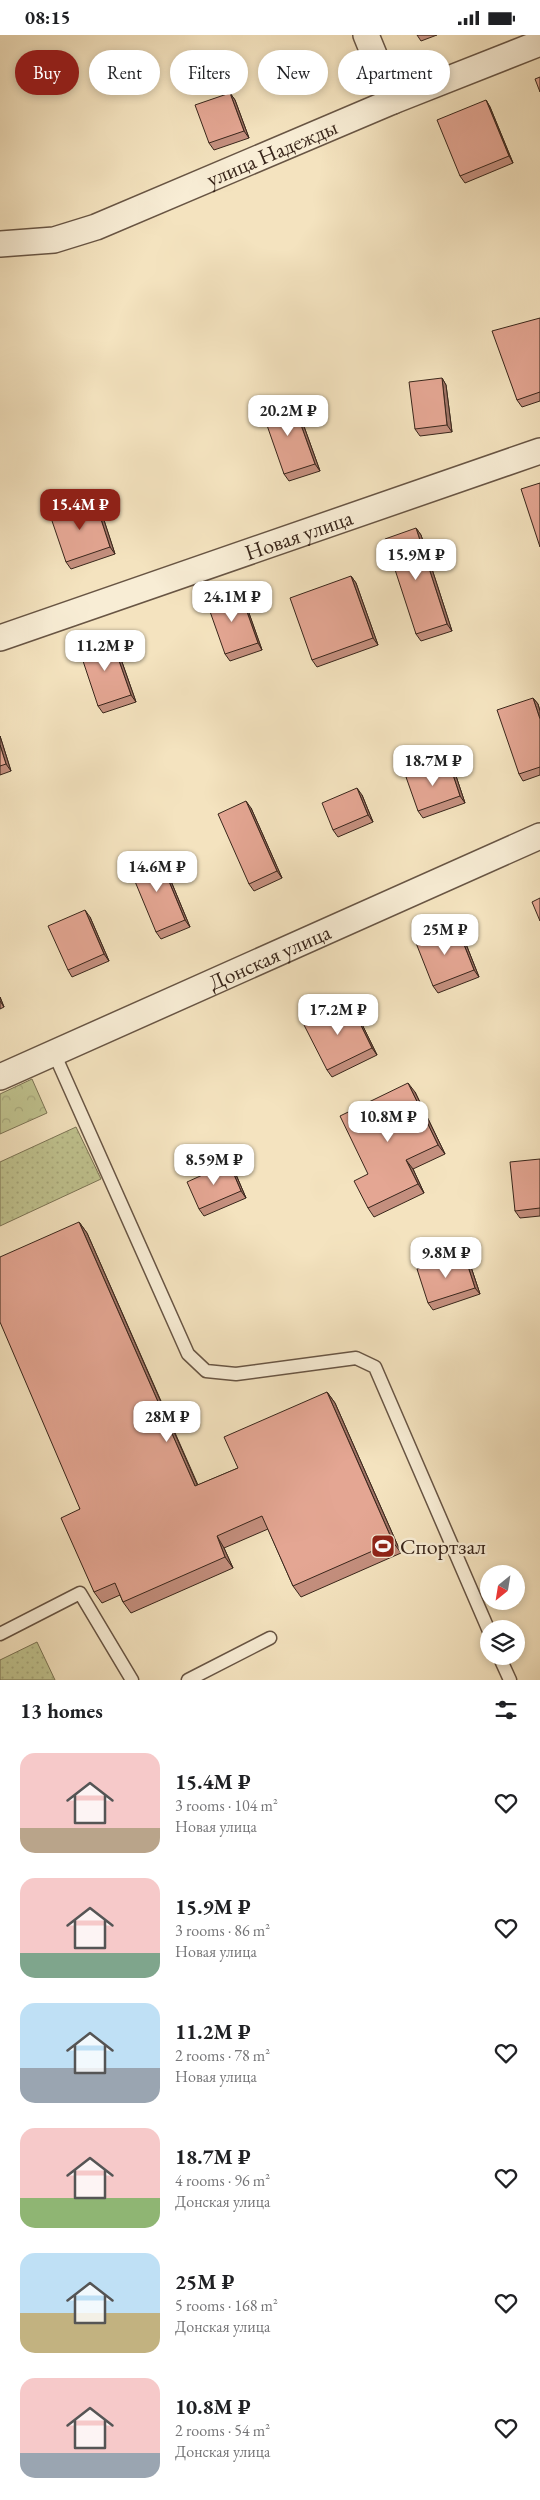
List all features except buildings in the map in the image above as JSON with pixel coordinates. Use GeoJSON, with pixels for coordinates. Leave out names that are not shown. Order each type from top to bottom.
{"type":"FeatureCollection","features":[{"type":"Feature","properties":{"kind":"street"},"geometry":{"type":"LineString","coordinates":[[366,35],[393,101]]}},
{"type":"Feature","properties":{"kind":"street","name":"улица Надежды"},"geometry":{"type":"LineString","coordinates":[[0,244],[54,240],[96,227],[393,101],[540,43]]}},
{"type":"Feature","properties":{"kind":"street","name":"Новая улица"},"geometry":{"type":"LineString","coordinates":[[0,638],[540,451]]}},
{"type":"Feature","properties":{"kind":"street","name":"Донская улица"},"geometry":{"type":"LineString","coordinates":[[0,1077],[540,836]]}},
{"type":"Feature","properties":{"kind":"lane"},"geometry":{"type":"LineString","coordinates":[[54,1053],[188,1354],[206,1371],[236,1374],[356,1357],[375,1367],[484,1620]]}},
{"type":"Feature","properties":{"kind":"lane"},"geometry":{"type":"LineString","coordinates":[[0,1634],[80,1593],[132,1680]]}},
{"type":"Feature","properties":{"kind":"lane"},"geometry":{"type":"LineString","coordinates":[[188,1680],[270,1637]]}},
{"type":"Feature","properties":{"kind":"lane"},"geometry":{"type":"LineString","coordinates":[[504,1665],[510,1680]]}},
{"type":"Feature","properties":{"kind":"green space"},"geometry":{"type":"Polygon","coordinates":[[[32,1079],[47,1113],[0,1134],[0,1094],[32,1079]]]}},
{"type":"Feature","properties":{"kind":"green space"},"geometry":{"type":"Polygon","coordinates":[[[76,1127],[101,1179],[0,1226],[0,1162],[76,1127]]]}},
{"type":"Feature","properties":{"kind":"green space"},"geometry":{"type":"Polygon","coordinates":[[[37,1642],[55,1680],[0,1680],[0,1660],[37,1642]]]}},
{"type":"Feature","properties":{"kind":"place","name":"Спортзал"},"geometry":{"type":"Point","coordinates":[383,1546]}}]}
